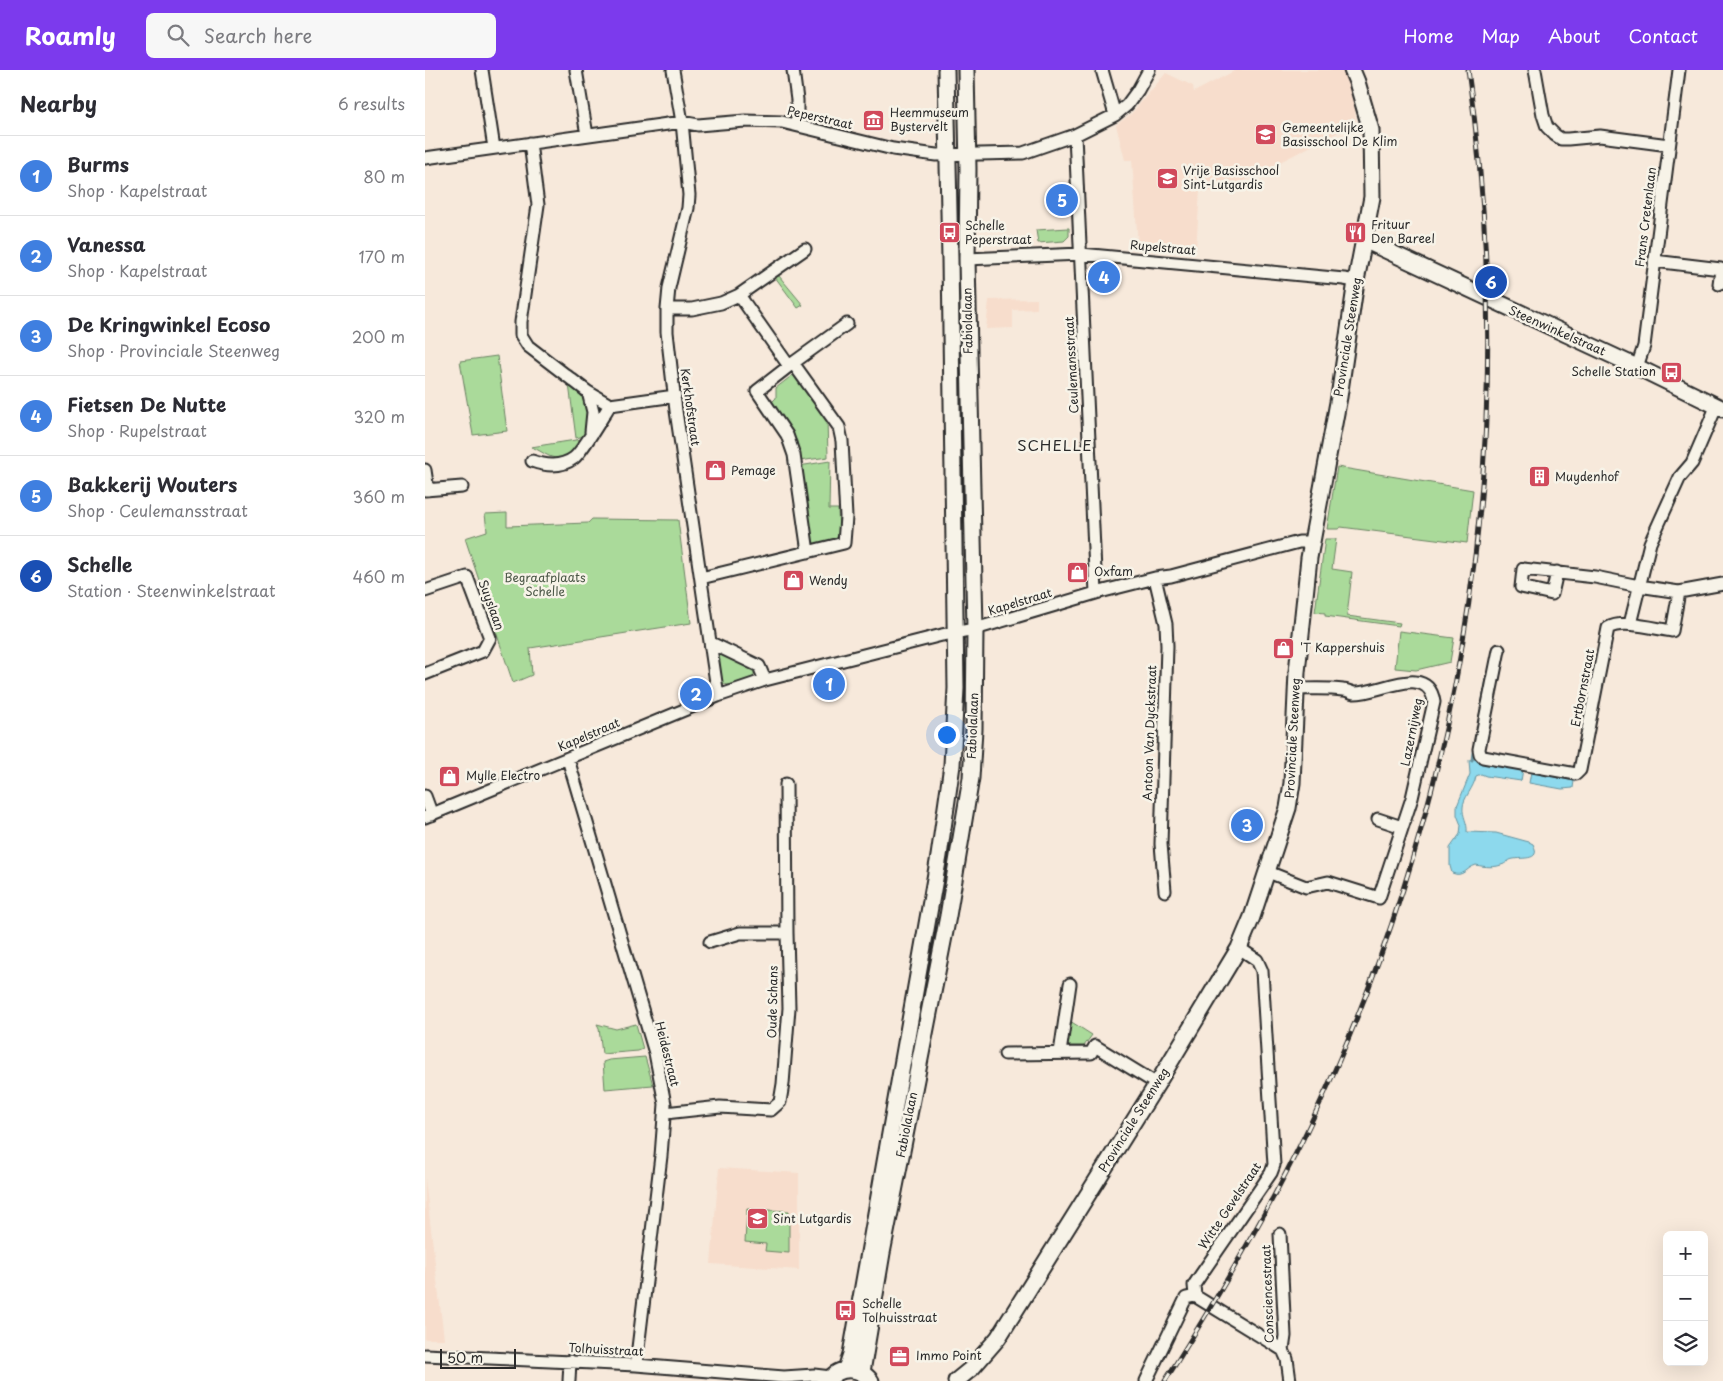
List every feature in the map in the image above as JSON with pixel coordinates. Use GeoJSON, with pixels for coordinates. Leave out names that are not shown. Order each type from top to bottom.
{"type":"FeatureCollection","features":[{"type":"Feature","properties":{"kind":"main road","name":"Fabiolalaan"},"geometry":{"type":"LineString","coordinates":[[946,70],[956,633],[955,729],[947,808],[851,1354],[846,1369],[854,1369],[866,1376],[882,1253],[948,916],[971,778],[974,730],[975,630],[967,259],[968,155],[966,70]]}},
{"type":"Feature","properties":{"kind":"main road","name":"Provinciale Steenweg"},"geometry":{"type":"LineString","coordinates":[[964,1379],[998,1338],[1157,1084],[1239,948],[1252,917],[1288,808],[1292,783],[1296,689],[1311,542],[1339,397],[1356,281],[1372,197],[1371,130],[1352,70]]}},
{"type":"Feature","properties":{"kind":"main road","name":"Steenwinkelstraat"},"geometry":{"type":"LineString","coordinates":[[1365,240],[1720,407]]}},
{"type":"Feature","properties":{"kind":"main road"},"geometry":{"type":"LineString","coordinates":[[830,1379],[846,1369]]}},
{"type":"Feature","properties":{"kind":"street"},"geometry":{"type":"LineString","coordinates":[[482,70],[494,148]]}},
{"type":"Feature","properties":{"kind":"street"},"geometry":{"type":"LineString","coordinates":[[576,70],[587,135]]}},
{"type":"Feature","properties":{"kind":"street","name":"Kerkhofstraat"},"geometry":{"type":"LineString","coordinates":[[673,70],[683,122],[689,195],[688,208],[669,288],[667,332],[719,696]]}},
{"type":"Feature","properties":{"kind":"street"},"geometry":{"type":"LineString","coordinates":[[793,70],[797,100],[797,125]]}},
{"type":"Feature","properties":{"kind":"street"},"geometry":{"type":"LineString","coordinates":[[1103,70],[1115,115]]}},
{"type":"Feature","properties":{"kind":"street","name":"Peperstraat"},"geometry":{"type":"LineString","coordinates":[[425,158],[683,122],[698,125],[745,121],[782,122],[893,149],[947,156],[1023,153],[1075,135],[1115,115],[1127,105],[1149,70]]}},
{"type":"Feature","properties":{"kind":"street"},"geometry":{"type":"LineString","coordinates":[[1535,70],[1543,115],[1547,127],[1555,136],[1568,139],[1600,136],[1669,145]]}},
{"type":"Feature","properties":{"kind":"street","name":"Frans Cretenlaan"},"geometry":{"type":"LineString","coordinates":[[1637,367],[1644,346],[1679,70]]}},
{"type":"Feature","properties":{"kind":"street","name":"Ceulemansstraat"},"geometry":{"type":"LineString","coordinates":[[1075,135],[1096,593]]}},
{"type":"Feature","properties":{"kind":"street"},"geometry":{"type":"LineString","coordinates":[[530,143],[538,205],[521,322],[521,335],[528,346],[588,392],[611,406],[675,396]]}},
{"type":"Feature","properties":{"kind":"street"},"geometry":{"type":"LineString","coordinates":[[667,309],[692,309],[721,304],[739,295],[805,249]]}},
{"type":"Feature","properties":{"kind":"street","name":"Rupelstraat"},"geometry":{"type":"LineString","coordinates":[[967,259],[1081,254],[1356,281]]}},
{"type":"Feature","properties":{"kind":"street"},"geometry":{"type":"LineString","coordinates":[[1654,261],[1721,269],[1719,284]]}},
{"type":"Feature","properties":{"kind":"street"},"geometry":{"type":"LineString","coordinates":[[701,578],[845,543],[846,522],[842,441],[839,428],[739,295]]}},
{"type":"Feature","properties":{"kind":"street"},"geometry":{"type":"LineString","coordinates":[[807,552],[794,455],[787,435],[757,392],[791,364],[847,324]]}},
{"type":"Feature","properties":{"kind":"street"},"geometry":{"type":"LineString","coordinates":[[588,392],[593,412],[591,435]]}},
{"type":"Feature","properties":{"kind":"street"},"geometry":{"type":"LineString","coordinates":[[532,461],[544,466],[564,464],[575,458],[611,406]]}},
{"type":"Feature","properties":{"kind":"street"},"geometry":{"type":"LineString","coordinates":[[1679,592],[1672,631],[1630,624],[1650,543],[1679,477],[1692,464],[1720,407]]}},
{"type":"Feature","properties":{"kind":"street"},"geometry":{"type":"LineString","coordinates":[[425,470],[427,490],[434,491],[462,487]]}},
{"type":"Feature","properties":{"kind":"street","name":"Kapelstraat"},"geometry":{"type":"LineString","coordinates":[[429,816],[719,696],[765,680],[942,635],[975,630],[1096,593],[1155,578],[1171,576],[1299,542],[1311,542]]}},
{"type":"Feature","properties":{"kind":"street"},"geometry":{"type":"LineString","coordinates":[[1557,572],[1679,592],[1723,584]]}},
{"type":"Feature","properties":{"kind":"street","name":"Suyslaan"},"geometry":{"type":"LineString","coordinates":[[425,591],[467,577],[490,638],[483,652],[425,674]]}},
{"type":"Feature","properties":{"kind":"street","name":"Antoon Van Dyckstraat"},"geometry":{"type":"LineString","coordinates":[[1155,578],[1165,624],[1167,646],[1161,844],[1165,891]]}},
{"type":"Feature","properties":{"kind":"street","name":"Ertbornstraat"},"geometry":{"type":"LineString","coordinates":[[1499,650],[1479,749],[1480,754],[1572,774],[1578,773],[1608,628],[1630,624]]}},
{"type":"Feature","properties":{"kind":"street"},"geometry":{"type":"LineString","coordinates":[[711,643],[759,666],[765,680]]}},
{"type":"Feature","properties":{"kind":"street","name":"Lazernijweg"},"geometry":{"type":"LineString","coordinates":[[1267,872],[1306,886],[1328,882],[1379,898],[1412,798],[1435,702],[1433,692],[1424,684],[1413,681],[1355,693],[1344,690],[1296,689]]}},
{"type":"Feature","properties":{"kind":"street","name":"Heidestraat"},"geometry":{"type":"LineString","coordinates":[[568,759],[655,1053],[665,1112],[636,1365]]}},
{"type":"Feature","properties":{"kind":"street","name":"Oude Schans"},"geometry":{"type":"LineString","coordinates":[[665,1112],[719,1107],[771,1110],[780,1102],[789,1008],[786,784]]}},
{"type":"Feature","properties":{"kind":"street"},"geometry":{"type":"LineString","coordinates":[[425,796],[429,816]]}},
{"type":"Feature","properties":{"kind":"street"},"geometry":{"type":"LineString","coordinates":[[1378,819],[1402,827]]}},
{"type":"Feature","properties":{"kind":"street"},"geometry":{"type":"LineString","coordinates":[[710,942],[741,933],[787,933]]}},
{"type":"Feature","properties":{"kind":"street","name":"Witte Gevelstraat"},"geometry":{"type":"LineString","coordinates":[[1146,1381],[1187,1298],[1195,1296],[1194,1286],[1271,1173],[1274,1165],[1261,972],[1257,960],[1239,948]]}},
{"type":"Feature","properties":{"kind":"street"},"geometry":{"type":"LineString","coordinates":[[1060,1053],[1070,984]]}},
{"type":"Feature","properties":{"kind":"street"},"geometry":{"type":"LineString","coordinates":[[1005,1054],[1091,1053],[1095,1046],[1157,1084]]}},
{"type":"Feature","properties":{"kind":"street","name":"Consciencestraat"},"geometry":{"type":"LineString","coordinates":[[1280,1234],[1285,1336],[1283,1350],[1287,1359],[1290,1381]]}},
{"type":"Feature","properties":{"kind":"street"},"geometry":{"type":"LineString","coordinates":[[1195,1296],[1283,1350]]}},
{"type":"Feature","properties":{"kind":"street","name":"Tolhuisstraat"},"geometry":{"type":"LineString","coordinates":[[425,1355],[636,1365],[790,1379],[814,1375],[830,1379]]}},
{"type":"Feature","properties":{"kind":"street"},"geometry":{"type":"LineString","coordinates":[[569,1381],[570,1361]]}},
{"type":"Feature","properties":{"kind":"shaded area"},"geometry":{"type":"Polygon","coordinates":[[[1236,70],[1345,70],[1354,89],[1351,96],[1356,123],[1222,192],[1200,190],[1196,250],[1138,246],[1132,160],[1125,160],[1116,125],[1131,114],[1166,73],[1193,86],[1194,92],[1236,70]]]}},
{"type":"Feature","properties":{"kind":"shaded area"},"geometry":{"type":"Polygon","coordinates":[[[1037,299],[1037,309],[1013,310],[1013,328],[986,329],[989,300],[1037,299]]]}},
{"type":"Feature","properties":{"kind":"shaded area","name":"Sint Lutgardis"},"geometry":{"type":"Polygon","coordinates":[[[719,1168],[799,1173],[799,1270],[711,1264],[719,1168]]]}},
{"type":"Feature","properties":{"kind":"shaded area"},"geometry":{"type":"Polygon","coordinates":[[[425,1179],[444,1339],[425,1339],[425,1179]]]}},
{"type":"Feature","properties":{"kind":"green space"},"geometry":{"type":"Polygon","coordinates":[[[1069,228],[1069,236],[1064,241],[1038,243],[1036,230],[1069,228]]]}},
{"type":"Feature","properties":{"kind":"green space"},"geometry":{"type":"Polygon","coordinates":[[[778,275],[803,305],[798,308],[775,277],[778,275]]]}},
{"type":"Feature","properties":{"kind":"green space"},"geometry":{"type":"Polygon","coordinates":[[[497,356],[507,431],[473,435],[460,361],[497,356]]]}},
{"type":"Feature","properties":{"kind":"green space"},"geometry":{"type":"Polygon","coordinates":[[[794,374],[827,419],[828,457],[799,461],[797,441],[772,402],[776,398],[776,388],[794,374]]]}},
{"type":"Feature","properties":{"kind":"green space"},"geometry":{"type":"Polygon","coordinates":[[[569,384],[575,388],[584,400],[587,414],[584,436],[576,438],[569,384]]]}},
{"type":"Feature","properties":{"kind":"green space"},"geometry":{"type":"Polygon","coordinates":[[[582,439],[569,454],[559,458],[554,458],[531,447],[582,439]]]}},
{"type":"Feature","properties":{"kind":"green space"},"geometry":{"type":"Polygon","coordinates":[[[830,461],[829,509],[838,509],[839,534],[834,541],[813,545],[810,543],[799,466],[830,461]]]}},
{"type":"Feature","properties":{"kind":"green space"},"geometry":{"type":"Polygon","coordinates":[[[1337,467],[1473,490],[1467,543],[1341,527],[1338,529],[1327,529],[1337,467]]]}},
{"type":"Feature","properties":{"kind":"green space","name":"Begraafplaats Schelle"},"geometry":{"type":"Polygon","coordinates":[[[507,513],[507,526],[588,523],[592,519],[678,520],[691,623],[530,648],[532,675],[513,683],[465,538],[487,531],[485,514],[507,513]]]}},
{"type":"Feature","properties":{"kind":"green space"},"geometry":{"type":"Polygon","coordinates":[[[1325,539],[1336,539],[1332,569],[1352,572],[1347,616],[1400,623],[1399,626],[1325,616],[1325,613],[1315,612],[1325,539]]]}},
{"type":"Feature","properties":{"kind":"green space"},"geometry":{"type":"Polygon","coordinates":[[[1399,631],[1454,638],[1450,662],[1416,670],[1395,668],[1399,631]]]}},
{"type":"Feature","properties":{"kind":"green space"},"geometry":{"type":"Polygon","coordinates":[[[721,653],[754,667],[754,677],[738,684],[729,685],[722,683],[717,659],[721,653]]]}},
{"type":"Feature","properties":{"kind":"green space"},"geometry":{"type":"Polygon","coordinates":[[[1070,1021],[1092,1035],[1084,1046],[1064,1046],[1070,1021]]]}},
{"type":"Feature","properties":{"kind":"green space"},"geometry":{"type":"Polygon","coordinates":[[[597,1024],[616,1029],[636,1024],[643,1049],[602,1054],[597,1024]]]}},
{"type":"Feature","properties":{"kind":"green space"},"geometry":{"type":"Polygon","coordinates":[[[645,1057],[653,1085],[605,1089],[603,1062],[645,1057]]]}},
{"type":"Feature","properties":{"kind":"green space"},"geometry":{"type":"Polygon","coordinates":[[[747,1209],[789,1211],[789,1253],[765,1251],[766,1244],[745,1242],[747,1209]]]}},
{"type":"Feature","properties":{"kind":"water"},"geometry":{"type":"Polygon","coordinates":[[[1474,759],[1523,769],[1521,781],[1481,774],[1476,776],[1463,804],[1467,832],[1496,833],[1529,842],[1533,844],[1535,854],[1529,858],[1510,860],[1497,866],[1486,867],[1476,865],[1462,873],[1456,874],[1452,873],[1450,866],[1450,848],[1460,834],[1461,825],[1457,815],[1457,806],[1470,774],[1469,760],[1474,759]]]}},
{"type":"Feature","properties":{"kind":"water"},"geometry":{"type":"Polygon","coordinates":[[[1531,772],[1574,781],[1573,788],[1562,789],[1529,783],[1531,772]]]}},
{"type":"Feature","properties":{"kind":"waterway"},"geometry":{"type":"LineString","coordinates":[[1476,737],[1488,674]]}},
{"type":"Feature","properties":{"kind":"waterway"},"geometry":{"type":"LineString","coordinates":[[1472,760],[1474,746]]}},
{"type":"Feature","properties":{"kind":"railway"},"geometry":{"type":"LineString","coordinates":[[1165,1381],[1244,1251],[1314,1116],[1367,991],[1411,864],[1445,735],[1469,604],[1483,472],[1488,339],[1483,205],[1468,70]]}},
{"type":"Feature","properties":{"kind":"place","name":"Heemmuseum Bystervelt"},"geometry":{"type":"Point","coordinates":[874,120]}},
{"type":"Feature","properties":{"kind":"place","name":"Gemeentelijke Basisschool De Klim"},"geometry":{"type":"Point","coordinates":[1266,135]}},
{"type":"Feature","properties":{"kind":"place","name":"Vrije Basisschool Sint-Lutgardis"},"geometry":{"type":"Point","coordinates":[1167,178]}},
{"type":"Feature","properties":{"kind":"place","name":"Bakkerij Wouters"},"geometry":{"type":"Point","coordinates":[1062,200]}},
{"type":"Feature","properties":{"kind":"place","name":"Frituur Den Bareel"},"geometry":{"type":"Point","coordinates":[1355,232]}},
{"type":"Feature","properties":{"kind":"place","name":"Schelle Peperstraat"},"geometry":{"type":"Point","coordinates":[949,233]}},
{"type":"Feature","properties":{"kind":"place","name":"Fietsen De Nutte"},"geometry":{"type":"Point","coordinates":[1104,277]}},
{"type":"Feature","properties":{"kind":"place","name":"Schelle"},"geometry":{"type":"Point","coordinates":[1491,282]}},
{"type":"Feature","properties":{"kind":"place","name":"Schelle Station"},"geometry":{"type":"Point","coordinates":[1672,372]}},
{"type":"Feature","properties":{"kind":"place","name":"Pemage"},"geometry":{"type":"Point","coordinates":[715,471]}},
{"type":"Feature","properties":{"kind":"place","name":"Muydenhof"},"geometry":{"type":"Point","coordinates":[1539,477]}},
{"type":"Feature","properties":{"kind":"place","name":"Oxfam"},"geometry":{"type":"Point","coordinates":[1078,572]}},
{"type":"Feature","properties":{"kind":"place","name":"Wendy"},"geometry":{"type":"Point","coordinates":[793,581]}},
{"type":"Feature","properties":{"kind":"place","name":"'T Kappershuis"},"geometry":{"type":"Point","coordinates":[1284,648]}},
{"type":"Feature","properties":{"kind":"place","name":"Burms"},"geometry":{"type":"Point","coordinates":[829,684]}},
{"type":"Feature","properties":{"kind":"place","name":"Vanessa"},"geometry":{"type":"Point","coordinates":[696,694]}},
{"type":"Feature","properties":{"kind":"place","name":"Mylle Electro"},"geometry":{"type":"Point","coordinates":[450,776]}},
{"type":"Feature","properties":{"kind":"place","name":"De Kringwinkel Ecoso"},"geometry":{"type":"Point","coordinates":[1247,825]}},
{"type":"Feature","properties":{"kind":"place","name":"Sint Lutgardis"},"geometry":{"type":"Point","coordinates":[757,1219]}},
{"type":"Feature","properties":{"kind":"place","name":"Schelle Tolhuisstraat"},"geometry":{"type":"Point","coordinates":[846,1311]}},
{"type":"Feature","properties":{"kind":"place","name":"Immo Point"},"geometry":{"type":"Point","coordinates":[900,1356]}},
{"type":"Feature","properties":{"kind":"district","name":"SCHELLE"},"geometry":{"type":"Point","coordinates":[1055,446]}}]}
